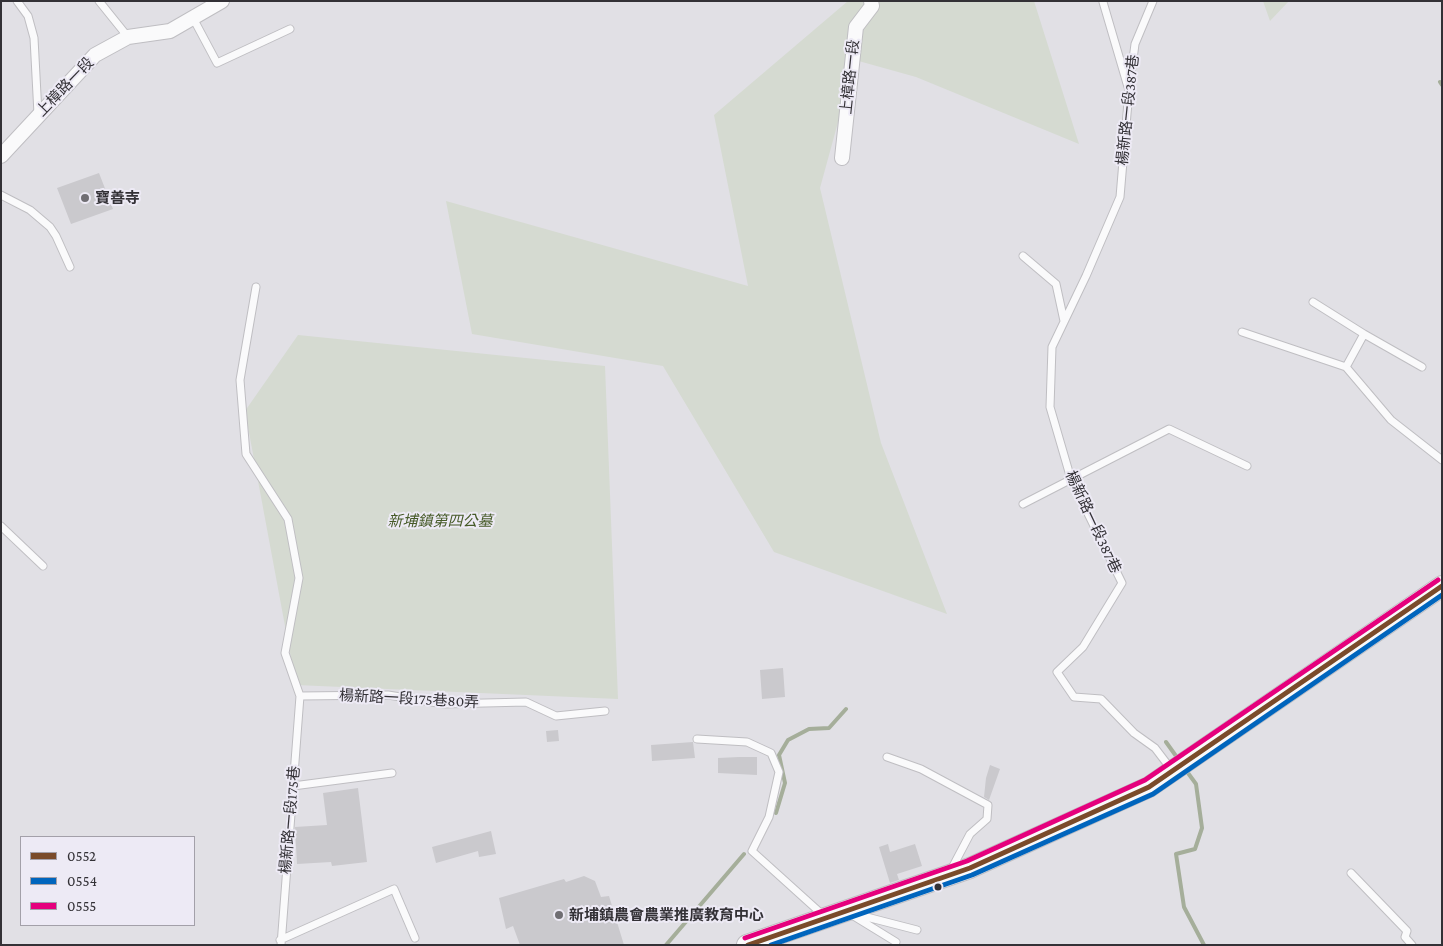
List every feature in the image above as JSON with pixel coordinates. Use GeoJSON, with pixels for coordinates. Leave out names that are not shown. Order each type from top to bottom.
{"type":"FeatureCollection","features":[{"type":"Feature","properties":{"kind":"main road"},"geometry":{"type":"LineString","coordinates":[[747,945],[970,868],[1149,787],[1442,586]]}},
{"type":"Feature","properties":{"kind":"street","name":"上樟路一段"},"geometry":{"type":"LineString","coordinates":[[1,156],[95,55],[128,37],[170,31],[222,1]]}},
{"type":"Feature","properties":{"kind":"street","name":"上樟路一段"},"geometry":{"type":"LineString","coordinates":[[842,158],[856,27],[872,6],[872,1]]}},
{"type":"Feature","properties":{"kind":"lane"},"geometry":{"type":"LineString","coordinates":[[18,1],[28,16],[34,38],[38,115]]}},
{"type":"Feature","properties":{"kind":"lane"},"geometry":{"type":"LineString","coordinates":[[99,1],[128,37]]}},
{"type":"Feature","properties":{"kind":"lane","name":"楊新路一段387巷"},"geometry":{"type":"LineString","coordinates":[[1153,1],[1136,44],[1128,90],[1120,197],[1086,276],[1052,347],[1050,407],[1071,478],[1122,583],[1083,648],[1057,672],[1074,697],[1101,699],[1134,733],[1155,748],[1173,771]]}},
{"type":"Feature","properties":{"kind":"lane"},"geometry":{"type":"LineString","coordinates":[[1103,2],[1128,90]]}},
{"type":"Feature","properties":{"kind":"lane"},"geometry":{"type":"LineString","coordinates":[[193,18],[217,63],[290,29]]}},
{"type":"Feature","properties":{"kind":"lane"},"geometry":{"type":"LineString","coordinates":[[1,195],[30,210],[50,227],[70,267]]}},
{"type":"Feature","properties":{"kind":"lane"},"geometry":{"type":"LineString","coordinates":[[1023,256],[1056,284],[1064,321]]}},
{"type":"Feature","properties":{"kind":"lane"},"geometry":{"type":"LineString","coordinates":[[256,287],[240,380],[246,454],[288,519],[299,578],[285,653],[300,696]]}},
{"type":"Feature","properties":{"kind":"lane"},"geometry":{"type":"LineString","coordinates":[[1314,302],[1364,334],[1422,367]]}},
{"type":"Feature","properties":{"kind":"lane"},"geometry":{"type":"LineString","coordinates":[[1242,332],[1346,367],[1391,420],[1442,460]]}},
{"type":"Feature","properties":{"kind":"lane"},"geometry":{"type":"LineString","coordinates":[[1346,367],[1364,334]]}},
{"type":"Feature","properties":{"kind":"lane"},"geometry":{"type":"LineString","coordinates":[[1023,504],[1170,429],[1246,466]]}},
{"type":"Feature","properties":{"kind":"lane"},"geometry":{"type":"LineString","coordinates":[[1,526],[43,566]]}},
{"type":"Feature","properties":{"kind":"lane","name":"楊新路一段175巷80弄"},"geometry":{"type":"LineString","coordinates":[[300,696],[388,695],[444,704],[526,702],[556,716],[605,711]]}},
{"type":"Feature","properties":{"kind":"lane","name":"楊新路一段175巷"},"geometry":{"type":"LineString","coordinates":[[281,943],[300,696]]}},
{"type":"Feature","properties":{"kind":"lane"},"geometry":{"type":"LineString","coordinates":[[698,739],[747,742],[771,752],[779,772],[769,817],[752,852],[826,918]]}},
{"type":"Feature","properties":{"kind":"lane"},"geometry":{"type":"LineString","coordinates":[[887,757],[921,769],[988,805],[987,819],[970,834],[949,875]]}},
{"type":"Feature","properties":{"kind":"lane"},"geometry":{"type":"LineString","coordinates":[[293,786],[392,773]]}},
{"type":"Feature","properties":{"kind":"lane"},"geometry":{"type":"LineString","coordinates":[[1351,872],[1407,931],[1406,937],[1412,945]]}},
{"type":"Feature","properties":{"kind":"lane"},"geometry":{"type":"LineString","coordinates":[[281,943],[394,889],[414,938]]}},
{"type":"Feature","properties":{"kind":"lane"},"geometry":{"type":"LineString","coordinates":[[845,911],[917,930]]}},
{"type":"Feature","properties":{"kind":"lane"},"geometry":{"type":"LineString","coordinates":[[845,911],[896,942]]}},
{"type":"Feature","properties":{"kind":"green space"},"geometry":{"type":"Polygon","coordinates":[[[848,1],[1034,1],[1079,144],[916,77],[855,60],[820,188],[881,443],[947,614],[774,552],[663,366],[472,334],[446,201],[748,286],[714,115],[848,1]]]}},
{"type":"Feature","properties":{"kind":"green space"},"geometry":{"type":"Polygon","coordinates":[[[1263,1],[1289,1],[1270,21],[1263,1]]]}},
{"type":"Feature","properties":{"kind":"green space","name":"新埔鎮第四公墓"},"geometry":{"type":"Polygon","coordinates":[[[298,335],[605,366],[618,699],[296,685],[245,411],[298,335]]]}},
{"type":"Feature","properties":{"kind":"building","name":"寶善寺"},"geometry":{"type":"Polygon","coordinates":[[[99,173],[113,209],[71,224],[57,188],[99,173]]]}},
{"type":"Feature","properties":{"kind":"building"},"geometry":{"type":"Polygon","coordinates":[[[783,668],[785,697],[762,699],[760,670],[783,668]]]}},
{"type":"Feature","properties":{"kind":"building"},"geometry":{"type":"Polygon","coordinates":[[[558,730],[559,741],[547,742],[546,731],[558,730]]]}},
{"type":"Feature","properties":{"kind":"building"},"geometry":{"type":"Polygon","coordinates":[[[693,742],[695,758],[652,761],[651,745],[693,742]]]}},
{"type":"Feature","properties":{"kind":"building"},"geometry":{"type":"Polygon","coordinates":[[[757,757],[757,775],[718,773],[718,758],[757,757]]]}},
{"type":"Feature","properties":{"kind":"building"},"geometry":{"type":"Polygon","coordinates":[[[990,765],[1000,769],[989,800],[984,797],[986,778],[990,765]]]}},
{"type":"Feature","properties":{"kind":"building"},"geometry":{"type":"Polygon","coordinates":[[[358,788],[367,862],[332,866],[331,862],[297,864],[295,827],[327,825],[323,793],[358,788]]]}},
{"type":"Feature","properties":{"kind":"building"},"geometry":{"type":"Polygon","coordinates":[[[491,831],[496,854],[479,857],[478,851],[436,863],[432,847],[491,831]]]}},
{"type":"Feature","properties":{"kind":"building"},"geometry":{"type":"Polygon","coordinates":[[[888,844],[890,852],[915,844],[922,866],[897,874],[899,880],[890,883],[879,847],[888,844]]]}},
{"type":"Feature","properties":{"kind":"building","name":"新埔鎮農會農業推廣教育中心"},"geometry":{"type":"Polygon","coordinates":[[[584,876],[595,881],[601,897],[609,896],[624,945],[520,945],[513,926],[506,929],[499,898],[564,879],[566,882],[584,876]]]}},
{"type":"Feature","properties":{"kind":"waterway"},"geometry":{"type":"LineString","coordinates":[[776,813],[785,783],[779,755],[788,740],[809,729],[829,728],[846,709]]}},
{"type":"Feature","properties":{"kind":"waterway"},"geometry":{"type":"LineString","coordinates":[[1166,742],[1176,756]]}},
{"type":"Feature","properties":{"kind":"waterway"},"geometry":{"type":"LineString","coordinates":[[1188,773],[1196,784],[1202,828],[1195,849],[1176,854],[1184,907],[1204,945]]}},
{"type":"Feature","properties":{"kind":"waterway"},"geometry":{"type":"LineString","coordinates":[[666,945],[744,854]]}},
{"type":"Feature","properties":{"kind":"transit line","name":"0555"},"geometry":{"type":"LineString","coordinates":[[745,938],[967,861],[1145,780],[1438,580]]}},
{"type":"Feature","properties":{"kind":"transit line","name":"0552"},"geometry":{"type":"LineString","coordinates":[[748,945],[970,868],[1149,787],[1442,586]]}},
{"type":"Feature","properties":{"kind":"transit line","name":"0554"},"geometry":{"type":"LineString","coordinates":[[771,945],[972,875],[1153,794],[1442,595]]}},
{"type":"Feature","properties":{"kind":"place","name":"寶善寺"},"geometry":{"type":"Point","coordinates":[85,198]}},
{"type":"Feature","properties":{"kind":"place","name":"新埔鎮農會農業推廣教育中心"},"geometry":{"type":"Point","coordinates":[559,915]}}]}
